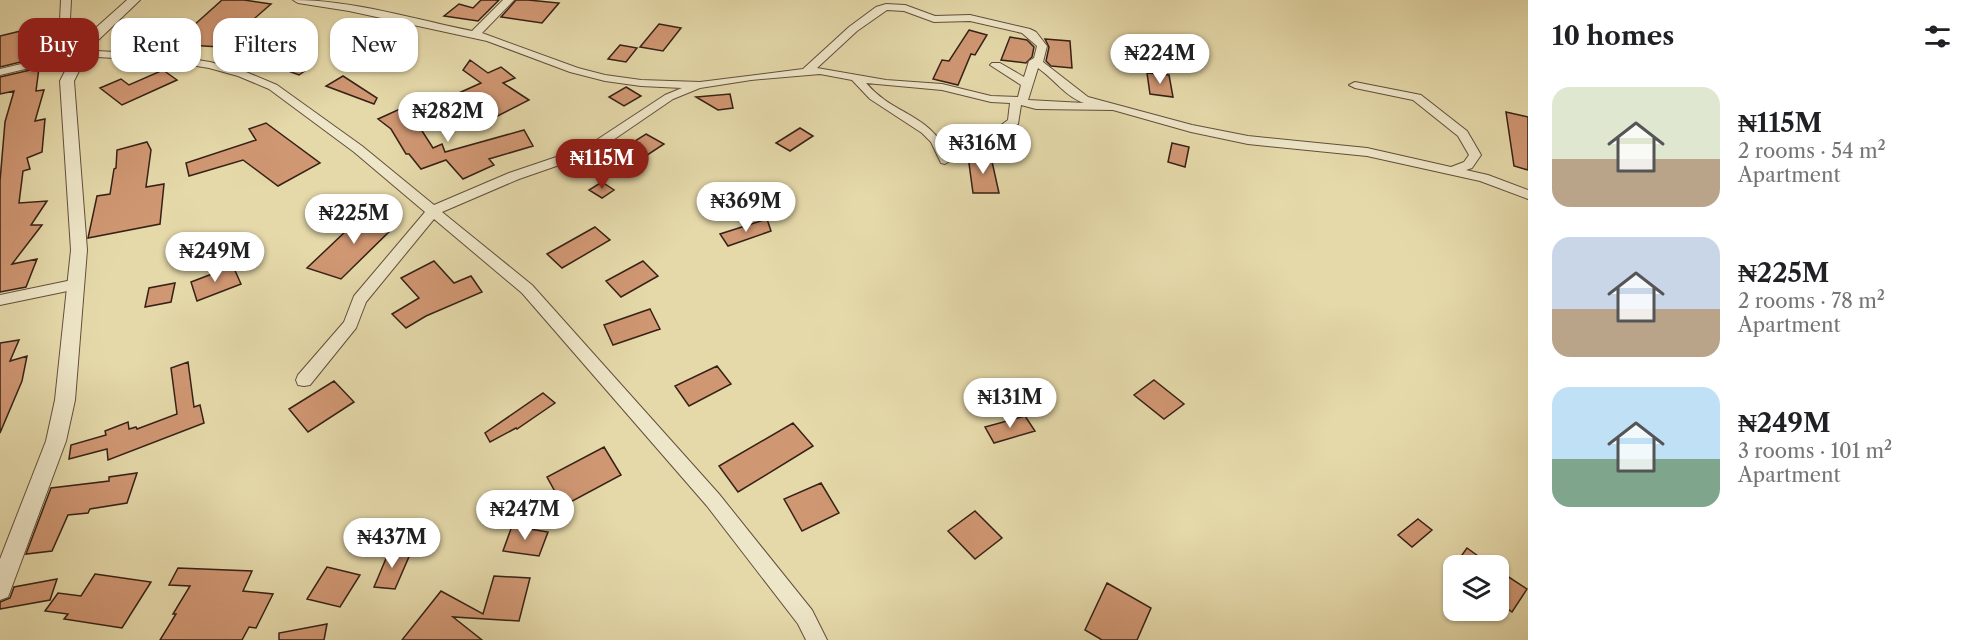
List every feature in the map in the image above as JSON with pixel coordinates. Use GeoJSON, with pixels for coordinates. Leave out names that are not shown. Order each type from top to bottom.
{"type":"FeatureCollection","features":[{"type":"Feature","properties":{"kind":"street"},"geometry":{"type":"LineString","coordinates":[[65,18],[66,0]]}},
{"type":"Feature","properties":{"kind":"street"},"geometry":{"type":"LineString","coordinates":[[99,33],[134,0]]}},
{"type":"Feature","properties":{"kind":"street"},"geometry":{"type":"LineString","coordinates":[[298,0],[351,4],[490,38],[605,78],[700,85],[820,72],[857,79],[924,84],[991,99],[1036,105],[1077,108],[1117,107]]}},
{"type":"Feature","properties":{"kind":"street"},"geometry":{"type":"LineString","coordinates":[[474,35],[509,0]]}},
{"type":"Feature","properties":{"kind":"street"},"geometry":{"type":"LineString","coordinates":[[806,72],[832,47],[880,9],[892,3],[934,20],[970,18],[1026,31],[1032,34],[1042,46],[1040,60],[1035,61]]}},
{"type":"Feature","properties":{"kind":"street"},"geometry":{"type":"LineString","coordinates":[[99,51],[210,65],[242,74],[273,87],[358,149],[434,210],[527,289],[713,501],[798,608],[817,640]]}},
{"type":"Feature","properties":{"kind":"street"},"geometry":{"type":"LineString","coordinates":[[988,140],[1014,121],[1019,101],[1031,77],[1035,61]]}},
{"type":"Feature","properties":{"kind":"street"},"geometry":{"type":"LineString","coordinates":[[1035,61],[1084,99],[1191,128],[1248,140],[1367,152],[1483,178],[1528,195]]}},
{"type":"Feature","properties":{"kind":"street"},"geometry":{"type":"LineString","coordinates":[[996,65],[1027,84]]}},
{"type":"Feature","properties":{"kind":"street"},"geometry":{"type":"LineString","coordinates":[[0,72],[18,67]]}},
{"type":"Feature","properties":{"kind":"street"},"geometry":{"type":"LineString","coordinates":[[0,589],[56,441],[65,400],[79,249],[68,81],[72,72]]}},
{"type":"Feature","properties":{"kind":"street"},"geometry":{"type":"LineString","coordinates":[[857,79],[864,89],[914,121],[935,139],[945,160]]}},
{"type":"Feature","properties":{"kind":"street"},"geometry":{"type":"LineString","coordinates":[[666,84],[669,97]]}},
{"type":"Feature","properties":{"kind":"street"},"geometry":{"type":"LineString","coordinates":[[304,380],[351,324],[359,300],[434,210],[514,176],[590,150],[669,97],[700,85]]}},
{"type":"Feature","properties":{"kind":"street"},"geometry":{"type":"LineString","coordinates":[[1355,85],[1417,97],[1463,134],[1474,156],[1468,165],[1452,171]]}},
{"type":"Feature","properties":{"kind":"street"},"geometry":{"type":"LineString","coordinates":[[0,300],[77,284]]}},
{"type":"Feature","properties":{"kind":"building"},"geometry":{"type":"Polygon","coordinates":[[[222,0],[271,4],[255,18],[213,18],[213,47],[201,46],[201,19],[222,0]]]}},
{"type":"Feature","properties":{"kind":"building"},"geometry":{"type":"Polygon","coordinates":[[[481,0],[499,0],[478,21],[444,16],[459,4],[473,8],[481,0]]]}},
{"type":"Feature","properties":{"kind":"building"},"geometry":{"type":"Polygon","coordinates":[[[516,0],[559,3],[542,23],[501,17],[516,0]]]}},
{"type":"Feature","properties":{"kind":"building"},"geometry":{"type":"Polygon","coordinates":[[[659,24],[681,28],[663,51],[640,47],[659,24]]]}},
{"type":"Feature","properties":{"kind":"building"},"geometry":{"type":"Polygon","coordinates":[[[969,30],[987,35],[975,55],[971,54],[958,85],[933,79],[942,60],[949,61],[969,30]]]}},
{"type":"Feature","properties":{"kind":"building"},"geometry":{"type":"Polygon","coordinates":[[[18,32],[18,63],[0,67],[0,36],[18,32]]]}},
{"type":"Feature","properties":{"kind":"building"},"geometry":{"type":"Polygon","coordinates":[[[1010,37],[1027,40],[1034,47],[1032,57],[1026,63],[1001,60],[1010,37]]]}},
{"type":"Feature","properties":{"kind":"building"},"geometry":{"type":"Polygon","coordinates":[[[1045,39],[1070,41],[1072,68],[1051,66],[1046,61],[1049,47],[1045,39]]]}},
{"type":"Feature","properties":{"kind":"building"},"geometry":{"type":"Polygon","coordinates":[[[620,45],[637,48],[626,62],[608,59],[620,45]]]}},
{"type":"Feature","properties":{"kind":"building"},"geometry":{"type":"Polygon","coordinates":[[[470,60],[488,73],[501,67],[515,78],[503,83],[529,100],[476,127],[441,101],[481,83],[463,70],[470,60]]]}},
{"type":"Feature","properties":{"kind":"building"},"geometry":{"type":"Polygon","coordinates":[[[22,72],[38,72],[36,91],[44,90],[35,121],[45,119],[42,152],[27,158],[30,169],[23,171],[19,203],[47,201],[31,225],[42,225],[12,264],[37,259],[26,287],[0,292],[0,181],[5,122],[14,91],[0,94],[0,77],[22,72]]]}},
{"type":"Feature","properties":{"kind":"building"},"geometry":{"type":"Polygon","coordinates":[[[158,72],[166,72],[177,80],[122,105],[100,88],[121,79],[129,85],[158,72]]]}},
{"type":"Feature","properties":{"kind":"building"},"geometry":{"type":"Polygon","coordinates":[[[1147,73],[1169,75],[1173,97],[1150,94],[1147,73]]]}},
{"type":"Feature","properties":{"kind":"building"},"geometry":{"type":"Polygon","coordinates":[[[343,76],[377,98],[374,104],[326,86],[343,76]]]}},
{"type":"Feature","properties":{"kind":"building"},"geometry":{"type":"Polygon","coordinates":[[[626,87],[641,96],[624,106],[609,97],[626,87]]]}},
{"type":"Feature","properties":{"kind":"building"},"geometry":{"type":"Polygon","coordinates":[[[730,94],[733,108],[718,110],[696,97],[730,94]]]}},
{"type":"Feature","properties":{"kind":"building"},"geometry":{"type":"Polygon","coordinates":[[[424,98],[438,109],[415,120],[433,148],[442,144],[445,152],[524,130],[533,146],[489,159],[494,165],[463,179],[446,160],[421,169],[409,154],[406,154],[391,129],[378,119],[424,98]]]}},
{"type":"Feature","properties":{"kind":"building"},"geometry":{"type":"Polygon","coordinates":[[[1506,112],[1528,117],[1528,170],[1514,166],[1506,112]]]}},
{"type":"Feature","properties":{"kind":"building"},"geometry":{"type":"Polygon","coordinates":[[[266,123],[320,163],[278,186],[243,160],[189,176],[186,163],[256,140],[249,129],[266,123]]]}},
{"type":"Feature","properties":{"kind":"building"},"geometry":{"type":"Polygon","coordinates":[[[800,128],[813,136],[790,151],[776,143],[800,128]]]}},
{"type":"Feature","properties":{"kind":"building"},"geometry":{"type":"Polygon","coordinates":[[[646,134],[664,144],[638,161],[642,164],[620,175],[603,161],[646,134]]]}},
{"type":"Feature","properties":{"kind":"building"},"geometry":{"type":"Polygon","coordinates":[[[147,142],[151,150],[146,187],[164,184],[160,224],[88,238],[97,196],[110,194],[116,168],[117,150],[147,142]]]}},
{"type":"Feature","properties":{"kind":"building"},"geometry":{"type":"Polygon","coordinates":[[[1172,143],[1189,147],[1185,167],[1168,162],[1172,143]]]}},
{"type":"Feature","properties":{"kind":"building"},"geometry":{"type":"Polygon","coordinates":[[[968,156],[991,157],[999,193],[973,193],[968,156]]]}},
{"type":"Feature","properties":{"kind":"building"},"geometry":{"type":"Polygon","coordinates":[[[602,182],[614,190],[602,198],[589,190],[602,182]]]}},
{"type":"Feature","properties":{"kind":"building"},"geometry":{"type":"Polygon","coordinates":[[[724,186],[744,201],[731,209],[710,193],[724,186]]]}},
{"type":"Feature","properties":{"kind":"building"},"geometry":{"type":"Polygon","coordinates":[[[367,211],[400,221],[341,279],[307,268],[367,211]]]}},
{"type":"Feature","properties":{"kind":"building"},"geometry":{"type":"Polygon","coordinates":[[[767,219],[771,231],[728,246],[720,234],[767,219]]]}},
{"type":"Feature","properties":{"kind":"building"},"geometry":{"type":"Polygon","coordinates":[[[595,227],[610,240],[562,268],[547,254],[595,227]]]}},
{"type":"Feature","properties":{"kind":"building"},"geometry":{"type":"Polygon","coordinates":[[[434,261],[454,283],[471,276],[482,292],[426,316],[406,328],[392,314],[419,298],[401,278],[434,261]]]}},
{"type":"Feature","properties":{"kind":"building"},"geometry":{"type":"Polygon","coordinates":[[[643,261],[658,276],[621,297],[606,281],[643,261]]]}},
{"type":"Feature","properties":{"kind":"building"},"geometry":{"type":"Polygon","coordinates":[[[233,266],[241,284],[197,301],[191,282],[233,266]]]}},
{"type":"Feature","properties":{"kind":"building"},"geometry":{"type":"Polygon","coordinates":[[[175,283],[171,302],[145,307],[149,288],[175,283]]]}},
{"type":"Feature","properties":{"kind":"building"},"geometry":{"type":"Polygon","coordinates":[[[650,309],[660,329],[613,345],[604,325],[650,309]]]}},
{"type":"Feature","properties":{"kind":"building"},"geometry":{"type":"Polygon","coordinates":[[[19,340],[10,361],[27,356],[22,381],[0,433],[0,343],[19,340]]]}},
{"type":"Feature","properties":{"kind":"building"},"geometry":{"type":"Polygon","coordinates":[[[188,362],[194,407],[200,405],[204,423],[108,460],[107,449],[69,459],[71,445],[106,435],[105,431],[128,422],[129,429],[136,427],[137,429],[177,414],[171,368],[188,362]]]}},
{"type":"Feature","properties":{"kind":"building"},"geometry":{"type":"Polygon","coordinates":[[[717,366],[731,384],[689,406],[675,386],[717,366]]]}},
{"type":"Feature","properties":{"kind":"building"},"geometry":{"type":"Polygon","coordinates":[[[1154,380],[1184,404],[1164,419],[1134,395],[1154,380]]]}},
{"type":"Feature","properties":{"kind":"building"},"geometry":{"type":"Polygon","coordinates":[[[334,381],[354,402],[308,432],[289,409],[334,381]]]}},
{"type":"Feature","properties":{"kind":"building"},"geometry":{"type":"Polygon","coordinates":[[[543,393],[555,403],[517,429],[490,442],[485,433],[543,393]]]}},
{"type":"Feature","properties":{"kind":"building"},"geometry":{"type":"Polygon","coordinates":[[[1025,416],[1035,431],[994,443],[985,427],[1025,416]]]}},
{"type":"Feature","properties":{"kind":"building"},"geometry":{"type":"Polygon","coordinates":[[[793,423],[813,446],[738,492],[719,466],[793,423]]]}},
{"type":"Feature","properties":{"kind":"building"},"geometry":{"type":"Polygon","coordinates":[[[604,447],[621,475],[563,506],[547,477],[604,447]]]}},
{"type":"Feature","properties":{"kind":"building"},"geometry":{"type":"Polygon","coordinates":[[[137,473],[127,503],[90,509],[88,513],[68,515],[52,551],[26,554],[51,488],[109,481],[109,477],[137,473]]]}},
{"type":"Feature","properties":{"kind":"building"},"geometry":{"type":"Polygon","coordinates":[[[821,483],[839,513],[802,531],[784,499],[821,483]]]}},
{"type":"Feature","properties":{"kind":"building"},"geometry":{"type":"Polygon","coordinates":[[[975,511],[1002,538],[975,559],[948,531],[975,511]]]}},
{"type":"Feature","properties":{"kind":"building"},"geometry":{"type":"Polygon","coordinates":[[[1418,519],[1432,530],[1412,547],[1398,535],[1418,519]]]}},
{"type":"Feature","properties":{"kind":"building"},"geometry":{"type":"Polygon","coordinates":[[[512,526],[548,532],[539,556],[503,551],[512,526]]]}},
{"type":"Feature","properties":{"kind":"building"},"geometry":{"type":"Polygon","coordinates":[[[1467,548],[1477,555],[1462,555],[1467,548]]]}},
{"type":"Feature","properties":{"kind":"building"},"geometry":{"type":"Polygon","coordinates":[[[390,549],[411,552],[395,589],[374,587],[390,549]]]}},
{"type":"Feature","properties":{"kind":"building"},"geometry":{"type":"Polygon","coordinates":[[[327,567],[360,575],[340,607],[307,599],[327,567]]]}},
{"type":"Feature","properties":{"kind":"building"},"geometry":{"type":"Polygon","coordinates":[[[178,568],[252,571],[243,591],[273,594],[256,628],[249,627],[242,640],[160,640],[190,586],[169,585],[178,568]]]}},
{"type":"Feature","properties":{"kind":"building"},"geometry":{"type":"Polygon","coordinates":[[[95,574],[151,582],[122,628],[64,619],[68,614],[45,611],[58,593],[81,596],[95,574]]]}},
{"type":"Feature","properties":{"kind":"building"},"geometry":{"type":"Polygon","coordinates":[[[494,576],[530,578],[519,621],[453,617],[482,640],[402,640],[441,591],[483,614],[494,576]]]}},
{"type":"Feature","properties":{"kind":"building"},"geometry":{"type":"Polygon","coordinates":[[[1509,577],[1527,589],[1512,612],[1509,610],[1509,577]]]}},
{"type":"Feature","properties":{"kind":"building"},"geometry":{"type":"Polygon","coordinates":[[[57,579],[50,600],[0,609],[0,602],[10,598],[14,587],[57,579]]]}},
{"type":"Feature","properties":{"kind":"building"},"geometry":{"type":"Polygon","coordinates":[[[1107,583],[1151,608],[1137,640],[1102,640],[1085,630],[1107,583]]]}},
{"type":"Feature","properties":{"kind":"building"},"geometry":{"type":"Polygon","coordinates":[[[327,624],[324,640],[279,640],[279,633],[327,624]]]}}]}
